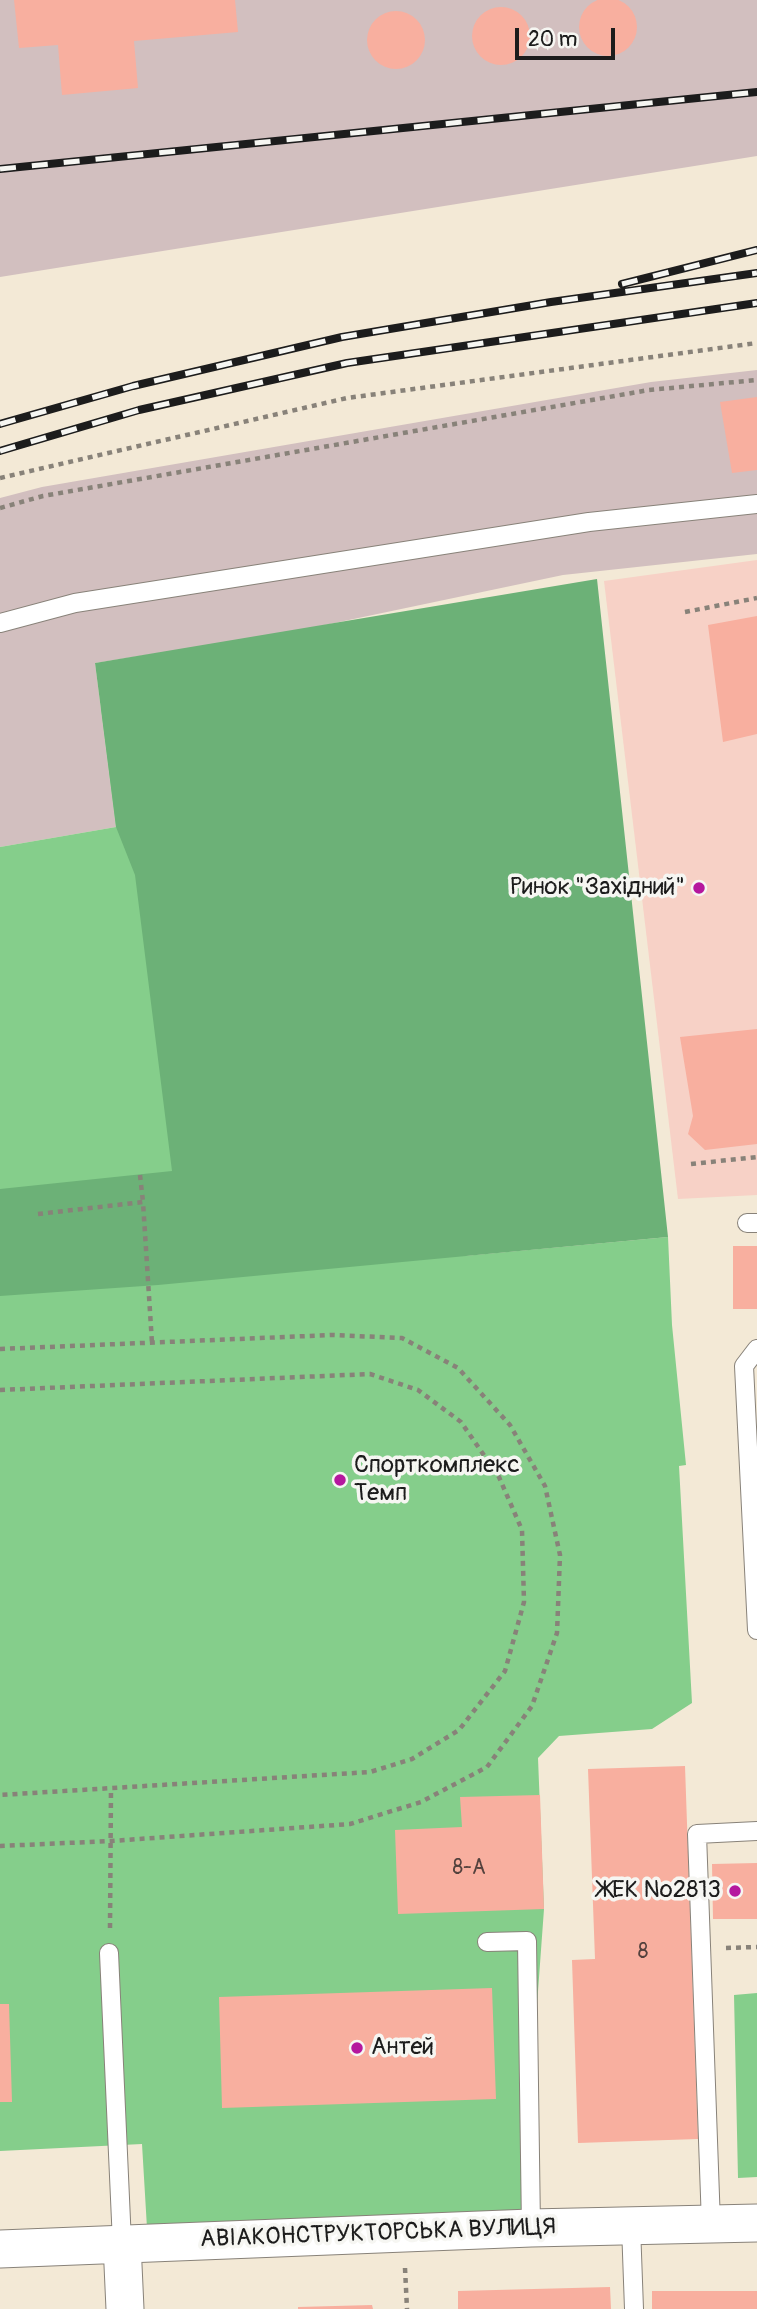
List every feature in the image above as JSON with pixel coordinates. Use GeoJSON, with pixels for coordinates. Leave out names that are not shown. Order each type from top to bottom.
{"type":"FeatureCollection","features":[{"type":"Feature","properties":{"kind":"street","name":"АВІАКОНСТРУКТОРСЬКА ВУЛИЦЯ"},"geometry":{"type":"LineString","coordinates":[[0,2249],[531,2228],[757,2223]]}},
{"type":"Feature","properties":{"kind":"street"},"geometry":{"type":"LineString","coordinates":[[122,2243],[125,2309]]}},
{"type":"Feature","properties":{"kind":"lane"},"geometry":{"type":"LineString","coordinates":[[0,623],[75,603],[156,590],[589,522],[757,504]]}},
{"type":"Feature","properties":{"kind":"lane"},"geometry":{"type":"LineString","coordinates":[[757,1349],[744,1366],[757,1630]]}},
{"type":"Feature","properties":{"kind":"lane"},"geometry":{"type":"LineString","coordinates":[[711,2224],[697,1834],[757,1831]]}},
{"type":"Feature","properties":{"kind":"lane"},"geometry":{"type":"LineString","coordinates":[[487,1942],[527,1941],[531,2228]]}},
{"type":"Feature","properties":{"kind":"lane"},"geometry":{"type":"LineString","coordinates":[[109,1953],[122,2243]]}},
{"type":"Feature","properties":{"kind":"lane"},"geometry":{"type":"LineString","coordinates":[[631,2226],[634,2309]]}},
{"type":"Feature","properties":{"kind":"path"},"geometry":{"type":"LineString","coordinates":[[0,478],[347,398],[757,343]]}},
{"type":"Feature","properties":{"kind":"path"},"geometry":{"type":"LineString","coordinates":[[0,508],[43,496],[649,390],[757,380]]}},
{"type":"Feature","properties":{"kind":"path"},"geometry":{"type":"LineString","coordinates":[[685,612],[757,598]]}},
{"type":"Feature","properties":{"kind":"path"},"geometry":{"type":"LineString","coordinates":[[691,1164],[757,1157]]}},
{"type":"Feature","properties":{"kind":"path"},"geometry":{"type":"LineString","coordinates":[[140,1175],[152,1343]]}},
{"type":"Feature","properties":{"kind":"path"},"geometry":{"type":"LineString","coordinates":[[38,1214],[143,1202]]}},
{"type":"Feature","properties":{"kind":"path"},"geometry":{"type":"LineString","coordinates":[[0,1349],[332,1335],[402,1338],[458,1368],[510,1426],[545,1486],[560,1555],[556,1633],[532,1706],[487,1767],[421,1802],[350,1824],[0,1846]]}},
{"type":"Feature","properties":{"kind":"path"},"geometry":{"type":"LineString","coordinates":[[0,1390],[370,1374],[418,1390],[461,1422],[499,1477],[522,1530],[524,1602],[505,1671],[459,1730],[412,1759],[370,1772],[0,1795]]}},
{"type":"Feature","properties":{"kind":"path"},"geometry":{"type":"LineString","coordinates":[[109,1953],[111,1788]]}},
{"type":"Feature","properties":{"kind":"shaded area"},"geometry":{"type":"Polygon","coordinates":[[[0,0],[757,0],[757,156],[0,277],[0,0]]]}},
{"type":"Feature","properties":{"kind":"shaded area"},"geometry":{"type":"Polygon","coordinates":[[[757,370],[757,554],[563,575],[287,633],[95,663],[116,827],[0,847],[0,498],[42,487],[651,382],[757,370]]]}},
{"type":"Feature","properties":{"kind":"shaded area","name":"Ринок \"Західний\""},"geometry":{"type":"Polygon","coordinates":[[[757,560],[757,1195],[678,1199],[604,581],[757,560]]]}},
{"type":"Feature","properties":{"kind":"green space"},"geometry":{"type":"Polygon","coordinates":[[[597,579],[668,1237],[158,1285],[0,1296],[0,1189],[172,1171],[135,875],[116,827],[95,663],[597,579]]]}},
{"type":"Feature","properties":{"kind":"green space","name":"Спорткомплекс Темп"},"geometry":{"type":"Polygon","coordinates":[[[239,688],[464,1256],[668,1237],[672,1325],[686,1465],[679,1466],[692,1703],[652,1729],[559,1736],[538,1758],[544,1909],[522,2210],[147,2228],[142,2144],[0,2151],[0,847],[116,827],[101,708],[239,688]]]}},
{"type":"Feature","properties":{"kind":"green space"},"geometry":{"type":"Polygon","coordinates":[[[757,1993],[757,2177],[738,2178],[734,1995],[757,1993]]]}},
{"type":"Feature","properties":{"kind":"building"},"geometry":{"type":"Polygon","coordinates":[[[608,-2],[619,0],[632,11],[637,27],[635,38],[624,51],[608,56],[597,54],[584,43],[579,27],[581,16],[592,3],[608,-2]]]}},
{"type":"Feature","properties":{"kind":"building"},"geometry":{"type":"Polygon","coordinates":[[[14,0],[235,0],[238,32],[134,41],[138,88],[62,95],[58,45],[19,48],[14,0]]]}},
{"type":"Feature","properties":{"kind":"building"},"geometry":{"type":"Polygon","coordinates":[[[501,7],[512,9],[525,20],[530,36],[528,47],[517,60],[501,65],[490,63],[477,52],[472,36],[474,25],[485,12],[501,7]]]}},
{"type":"Feature","properties":{"kind":"building"},"geometry":{"type":"Polygon","coordinates":[[[396,11],[417,19],[425,40],[417,61],[396,69],[375,61],[367,40],[375,19],[396,11]]]}},
{"type":"Feature","properties":{"kind":"building"},"geometry":{"type":"Polygon","coordinates":[[[757,397],[757,470],[732,473],[720,402],[757,397]]]}},
{"type":"Feature","properties":{"kind":"building"},"geometry":{"type":"Polygon","coordinates":[[[757,616],[757,734],[723,742],[708,625],[757,616]]]}},
{"type":"Feature","properties":{"kind":"building"},"geometry":{"type":"Polygon","coordinates":[[[757,1029],[757,1144],[705,1150],[688,1134],[693,1116],[680,1037],[757,1029]]]}},
{"type":"Feature","properties":{"kind":"building"},"geometry":{"type":"Polygon","coordinates":[[[733,1246],[757,1246],[757,1309],[733,1309],[733,1246]]]}},
{"type":"Feature","properties":{"kind":"building"},"geometry":{"type":"Polygon","coordinates":[[[685,1766],[698,2139],[578,2143],[572,1960],[595,1959],[588,1769],[685,1766]]]}},
{"type":"Feature","properties":{"kind":"building"},"geometry":{"type":"Polygon","coordinates":[[[540,1795],[544,1909],[398,1914],[395,1830],[462,1827],[460,1797],[540,1795]]]}},
{"type":"Feature","properties":{"kind":"building","name":"ЖЕК №2813"},"geometry":{"type":"Polygon","coordinates":[[[757,1863],[757,1919],[713,1919],[712,1864],[757,1863]]]}},
{"type":"Feature","properties":{"kind":"building","name":"Антей"},"geometry":{"type":"Polygon","coordinates":[[[492,1988],[496,2099],[222,2108],[219,1997],[492,1988]]]}},
{"type":"Feature","properties":{"kind":"building"},"geometry":{"type":"Polygon","coordinates":[[[0,2004],[9,2004],[12,2102],[0,2102],[0,2004]]]}},
{"type":"Feature","properties":{"kind":"building"},"geometry":{"type":"Polygon","coordinates":[[[610,2287],[611,2309],[458,2309],[458,2291],[610,2287]]]}},
{"type":"Feature","properties":{"kind":"building"},"geometry":{"type":"Polygon","coordinates":[[[652,2291],[757,2291],[757,2309],[652,2309],[652,2291]]]}},
{"type":"Feature","properties":{"kind":"building"},"geometry":{"type":"Polygon","coordinates":[[[372,2305],[373,2309],[298,2309],[298,2307],[372,2305]]]}},
{"type":"Feature","properties":{"kind":"railway"},"geometry":{"type":"LineString","coordinates":[[0,169],[757,92]]}},
{"type":"Feature","properties":{"kind":"railway"},"geometry":{"type":"LineString","coordinates":[[622,284],[757,250]]}},
{"type":"Feature","properties":{"kind":"railway"},"geometry":{"type":"LineString","coordinates":[[0,424],[133,386],[342,337],[551,302],[757,273]]}},
{"type":"Feature","properties":{"kind":"railway"},"geometry":{"type":"LineString","coordinates":[[0,451],[139,410],[347,363],[757,303]]}},
{"type":"Feature","properties":{"kind":"place","name":"Ринок \"Західний\""},"geometry":{"type":"Point","coordinates":[699,888]}},
{"type":"Feature","properties":{"kind":"place","name":"Спорткомплекс Темп"},"geometry":{"type":"Point","coordinates":[340,1480]}},
{"type":"Feature","properties":{"kind":"place","name":"ЖЕК №2813"},"geometry":{"type":"Point","coordinates":[735,1891]}},
{"type":"Feature","properties":{"kind":"place","name":"Антей"},"geometry":{"type":"Point","coordinates":[357,2048]}}]}
